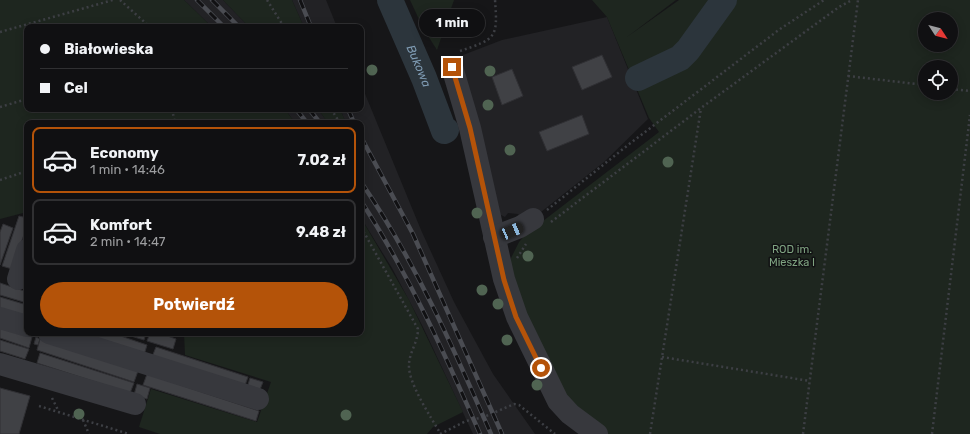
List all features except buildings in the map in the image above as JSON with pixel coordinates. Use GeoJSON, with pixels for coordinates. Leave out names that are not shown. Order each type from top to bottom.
{"type":"FeatureCollection","features":[{"type":"Feature","properties":{"kind":"street"},"geometry":{"type":"LineString","coordinates":[[452,67],[470,128],[487,209],[509,297],[516,317],[558,401],[570,414],[597,434]]}},
{"type":"Feature","properties":{"kind":"street"},"geometry":{"type":"LineString","coordinates":[[494,237],[541,221]]}},
{"type":"Feature","properties":{"kind":"street"},"geometry":{"type":"LineString","coordinates":[[15,278],[24,257]]}},
{"type":"Feature","properties":{"kind":"street"},"geometry":{"type":"LineString","coordinates":[[0,318],[24,325]]}},
{"type":"Feature","properties":{"kind":"street"},"geometry":{"type":"LineString","coordinates":[[58,336],[258,399]]}},
{"type":"Feature","properties":{"kind":"street"},"geometry":{"type":"LineString","coordinates":[[0,364],[135,404]]}},
{"type":"Feature","properties":{"kind":"path"},"geometry":{"type":"LineString","coordinates":[[28,24],[113,0]]}},
{"type":"Feature","properties":{"kind":"path"},"geometry":{"type":"LineString","coordinates":[[120,0],[147,24]]}},
{"type":"Feature","properties":{"kind":"path"},"geometry":{"type":"LineString","coordinates":[[267,0],[282,24]]}},
{"type":"Feature","properties":{"kind":"path"},"geometry":{"type":"LineString","coordinates":[[452,67],[454,58],[458,52],[489,39],[495,33],[497,25],[495,0]]}},
{"type":"Feature","properties":{"kind":"path"},"geometry":{"type":"LineString","coordinates":[[541,221],[780,29],[824,0]]}},
{"type":"Feature","properties":{"kind":"path"},"geometry":{"type":"LineString","coordinates":[[541,221],[701,108],[839,7],[852,0]]}},
{"type":"Feature","properties":{"kind":"path"},"geometry":{"type":"LineString","coordinates":[[803,434],[858,0]]}},
{"type":"Feature","properties":{"kind":"path"},"geometry":{"type":"LineString","coordinates":[[0,32],[24,25]]}},
{"type":"Feature","properties":{"kind":"path"},"geometry":{"type":"LineString","coordinates":[[848,76],[918,84]]}},
{"type":"Feature","properties":{"kind":"path"},"geometry":{"type":"LineString","coordinates":[[958,90],[970,91]]}},
{"type":"Feature","properties":{"kind":"path"},"geometry":{"type":"LineString","coordinates":[[0,107],[24,100]]}},
{"type":"Feature","properties":{"kind":"path"},"geometry":{"type":"LineString","coordinates":[[650,434],[701,108]]}},
{"type":"Feature","properties":{"kind":"path"},"geometry":{"type":"LineString","coordinates":[[932,434],[970,115]]}},
{"type":"Feature","properties":{"kind":"path"},"geometry":{"type":"LineString","coordinates":[[0,180],[24,172]]}},
{"type":"Feature","properties":{"kind":"path"},"geometry":{"type":"LineString","coordinates":[[364,232],[418,329],[418,337],[409,365],[416,388],[440,434],[466,421],[484,417],[514,404],[519,405],[555,434]]}},
{"type":"Feature","properties":{"kind":"path"},"geometry":{"type":"LineString","coordinates":[[518,266],[517,259],[527,243]]}},
{"type":"Feature","properties":{"kind":"path"},"geometry":{"type":"LineString","coordinates":[[662,357],[810,381]]}},
{"type":"Feature","properties":{"kind":"path"},"geometry":{"type":"LineString","coordinates":[[39,406],[120,433],[128,434]]}},
{"type":"Feature","properties":{"kind":"path"},"geometry":{"type":"LineString","coordinates":[[83,420],[89,434]]}},
{"type":"Feature","properties":{"kind":"shaded area"},"geometry":{"type":"Polygon","coordinates":[[[184,0],[223,0],[246,24],[209,24],[184,0]]]}},
{"type":"Feature","properties":{"kind":"shaded area"},"geometry":{"type":"Polygon","coordinates":[[[292,0],[326,0],[336,24],[303,24],[292,0]]]}},
{"type":"Feature","properties":{"kind":"shaded area"},"geometry":{"type":"Polygon","coordinates":[[[607,17],[648,119],[604,162],[541,212],[530,217],[520,217],[518,214],[508,213],[505,217],[495,212],[458,64],[463,55],[502,40],[607,17]]]}},
{"type":"Feature","properties":{"kind":"shaded area"},"geometry":{"type":"Polygon","coordinates":[[[364,91],[421,230],[454,302],[493,374],[535,434],[473,434],[423,327],[392,268],[364,223],[364,120],[345,120],[341,112],[364,112],[364,91]]]}},
{"type":"Feature","properties":{"kind":"shaded area"},"geometry":{"type":"Polygon","coordinates":[[[287,112],[320,112],[326,120],[293,120],[287,112]]]}},
{"type":"Feature","properties":{"kind":"green space"},"geometry":{"type":"Polygon","coordinates":[[[0,0],[184,0],[209,24],[24,24],[24,112],[287,112],[293,120],[24,120],[24,213],[0,219],[0,0]]]}},
{"type":"Feature","properties":{"kind":"green space"},"geometry":{"type":"Polygon","coordinates":[[[223,0],[292,0],[303,24],[246,24],[223,0]]]}},
{"type":"Feature","properties":{"kind":"green space"},"geometry":{"type":"Polygon","coordinates":[[[410,0],[454,0],[437,50],[423,28],[410,0]]]}},
{"type":"Feature","properties":{"kind":"green space","name":"ROD im. Mieszka I"},"geometry":{"type":"Polygon","coordinates":[[[592,0],[676,0],[627,37],[679,0],[970,0],[970,434],[605,434],[568,404],[522,311],[511,272],[511,258],[519,242],[526,234],[659,132],[649,118],[607,17],[592,0]]]}},
{"type":"Feature","properties":{"kind":"green space"},"geometry":{"type":"Polygon","coordinates":[[[320,112],[341,112],[345,120],[326,120],[320,112]]]}},
{"type":"Feature","properties":{"kind":"green space"},"geometry":{"type":"Polygon","coordinates":[[[364,223],[409,300],[463,412],[433,427],[427,434],[160,434],[139,427],[151,389],[257,422],[271,382],[185,355],[184,336],[364,336],[364,223]]]}},
{"type":"Feature","properties":{"kind":"waterway","name":"Bukowa"},"geometry":{"type":"LineString","coordinates":[[390,0],[424,78],[444,131],[446,130]]}},
{"type":"Feature","properties":{"kind":"waterway","name":"Bukowa"},"geometry":{"type":"LineString","coordinates":[[638,78],[680,58],[688,50],[724,0]]}},
{"type":"Feature","properties":{"kind":"railway"},"geometry":{"type":"LineString","coordinates":[[197,0],[221,24]]}},
{"type":"Feature","properties":{"kind":"railway"},"geometry":{"type":"LineString","coordinates":[[212,0],[236,24]]}},
{"type":"Feature","properties":{"kind":"railway"},"geometry":{"type":"LineString","coordinates":[[300,0],[310,24]]}},
{"type":"Feature","properties":{"kind":"railway"},"geometry":{"type":"LineString","coordinates":[[298,112],[305,120]]}},
{"type":"Feature","properties":{"kind":"railway"},"geometry":{"type":"LineString","coordinates":[[311,112],[318,120]]}},
{"type":"Feature","properties":{"kind":"railway"},"geometry":{"type":"LineString","coordinates":[[349,112],[353,120]]}},
{"type":"Feature","properties":{"kind":"railway"},"geometry":{"type":"LineString","coordinates":[[364,143],[413,234],[502,434]]}},
{"type":"Feature","properties":{"kind":"railway"},"geometry":{"type":"LineString","coordinates":[[364,186],[399,242],[432,305],[491,434]]}},
{"type":"Feature","properties":{"kind":"railway"},"geometry":{"type":"LineString","coordinates":[[364,206],[411,286],[440,345],[480,434]]}},
{"type":"Feature","properties":{"kind":"route"},"geometry":{"type":"LineString","coordinates":[[452,67],[470,128],[486,205],[509,297],[516,317],[541,368]]}}]}
